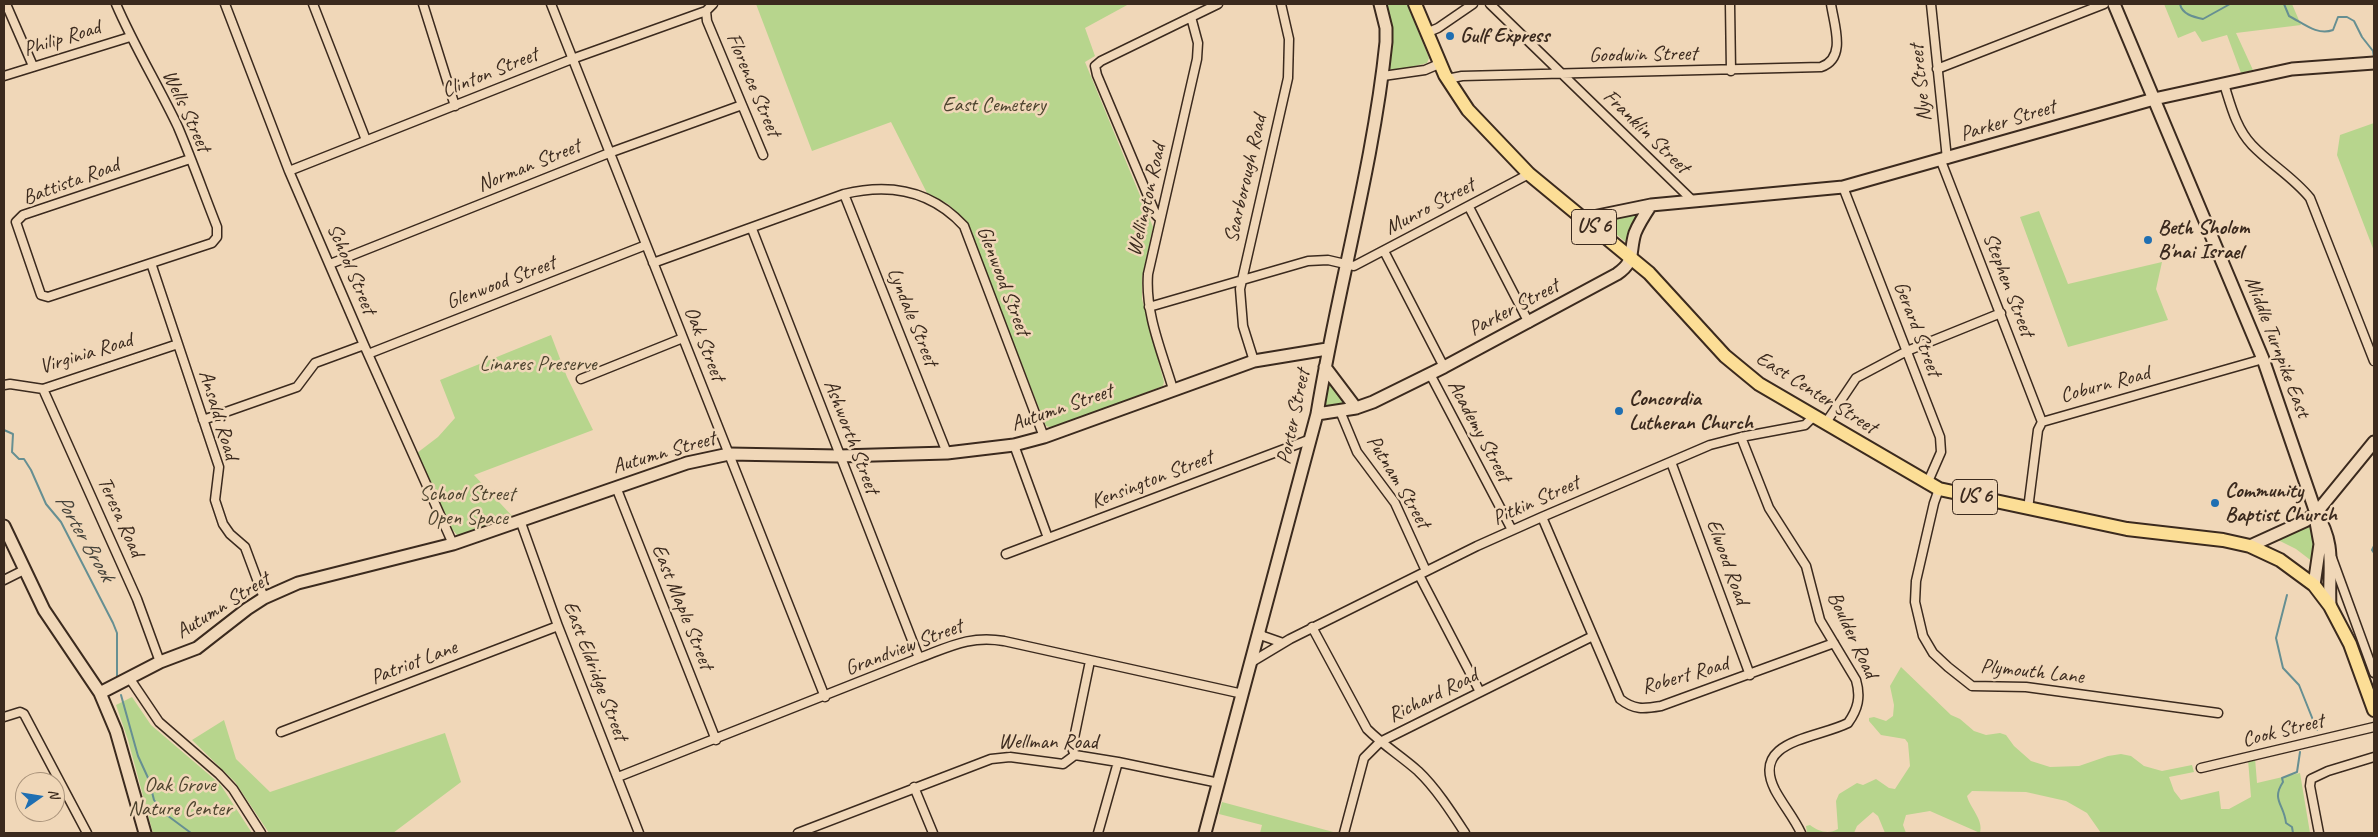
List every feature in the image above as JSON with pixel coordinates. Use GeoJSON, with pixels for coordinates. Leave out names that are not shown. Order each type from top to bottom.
{"type":"FeatureCollection","features":[{"type":"Feature","properties":{"kind":"main road","name":"East Center Street"},"geometry":{"type":"LineString","coordinates":[[1414,4],[1439,64],[1468,110],[1529,174],[1649,273],[1737,367],[1759,384],[1926,484],[1939,489],[2126,529],[2204,538],[2250,546],[2280,560],[2314,585],[2330,606]]}},
{"type":"Feature","properties":{"kind":"main road","name":"Middle Turnpike East"},"geometry":{"type":"LineString","coordinates":[[2330,606],[2350,644],[2374,710]]}},
{"type":"Feature","properties":{"kind":"street"},"geometry":{"type":"LineString","coordinates":[[6,4],[33,66]]}},
{"type":"Feature","properties":{"kind":"street","name":"Wells Street"},"geometry":{"type":"LineString","coordinates":[[116,4],[130,37],[178,127],[217,227],[217,236]]}},
{"type":"Feature","properties":{"kind":"street","name":"School Street"},"geometry":{"type":"LineString","coordinates":[[224,4],[289,171],[453,544]]}},
{"type":"Feature","properties":{"kind":"street"},"geometry":{"type":"LineString","coordinates":[[313,4],[366,140]]}},
{"type":"Feature","properties":{"kind":"street"},"geometry":{"type":"LineString","coordinates":[[423,4],[455,106]]}},
{"type":"Feature","properties":{"kind":"street","name":"Oak Street"},"geometry":{"type":"LineString","coordinates":[[551,4],[824,696]]}},
{"type":"Feature","properties":{"kind":"street"},"geometry":{"type":"LineString","coordinates":[[706,11],[713,4]]}},
{"type":"Feature","properties":{"kind":"street"},"geometry":{"type":"LineString","coordinates":[[1160,219],[1156,215],[1097,75],[1095,66],[1101,61],[1218,4]]}},
{"type":"Feature","properties":{"kind":"street","name":"Scarborough Road"},"geometry":{"type":"LineString","coordinates":[[1254,361],[1243,326],[1241,280],[1288,78],[1289,39],[1281,4]]}},
{"type":"Feature","properties":{"kind":"street","name":"Porter Street"},"geometry":{"type":"LineString","coordinates":[[1205,833],[1317,414],[1327,349],[1372,148],[1383,76],[1386,28],[1380,4]]}},
{"type":"Feature","properties":{"kind":"street"},"geometry":{"type":"LineString","coordinates":[[1426,33],[1438,28],[1473,4]]}},
{"type":"Feature","properties":{"kind":"street","name":"Franklin Street"},"geometry":{"type":"LineString","coordinates":[[1490,4],[1692,200]]}},
{"type":"Feature","properties":{"kind":"street"},"geometry":{"type":"LineString","coordinates":[[1730,4],[1732,71]]}},
{"type":"Feature","properties":{"kind":"street","name":"Goodwin Street"},"geometry":{"type":"LineString","coordinates":[[1447,79],[1462,76],[1822,68],[1836,57],[1837,47],[1831,4]]}},
{"type":"Feature","properties":{"kind":"street","name":"Nye Street"},"geometry":{"type":"LineString","coordinates":[[1931,4],[1938,69],[1944,160]]}},
{"type":"Feature","properties":{"kind":"street"},"geometry":{"type":"LineString","coordinates":[[1938,69],[2104,4]]}},
{"type":"Feature","properties":{"kind":"street","name":"Middle Turnpike East"},"geometry":{"type":"LineString","coordinates":[[2114,4],[2263,359],[2374,673]]}},
{"type":"Feature","properties":{"kind":"street","name":"Clinton Street"},"geometry":{"type":"LineString","coordinates":[[289,171],[572,59],[706,11]]}},
{"type":"Feature","properties":{"kind":"street","name":"Florence Street"},"geometry":{"type":"LineString","coordinates":[[706,11],[707,21],[763,155]]}},
{"type":"Feature","properties":{"kind":"street","name":"Wellington Road"},"geometry":{"type":"LineString","coordinates":[[1173,389],[1149,307],[1148,274],[1197,59],[1198,43],[1191,17]]}},
{"type":"Feature","properties":{"kind":"street","name":"Philip Road"},"geometry":{"type":"LineString","coordinates":[[4,76],[130,37]]}},
{"type":"Feature","properties":{"kind":"street","name":"Parker Street"},"geometry":{"type":"LineString","coordinates":[[1583,219],[1651,205],[1692,200],[1843,188],[1944,160],[2066,122],[2154,99],[2292,69],[2374,63]]}},
{"type":"Feature","properties":{"kind":"street"},"geometry":{"type":"LineString","coordinates":[[1383,76],[1425,70],[1439,64]]}},
{"type":"Feature","properties":{"kind":"street"},"geometry":{"type":"LineString","coordinates":[[2224,84],[2240,130],[2252,145],[2299,185],[2310,198],[2374,361]]}},
{"type":"Feature","properties":{"kind":"street","name":"Norman Street"},"geometry":{"type":"LineString","coordinates":[[330,264],[609,153],[742,105]]}},
{"type":"Feature","properties":{"kind":"street","name":"Battista Road"},"geometry":{"type":"LineString","coordinates":[[190,159],[23,215],[16,222],[41,295],[48,297],[212,243],[217,236]]}},
{"type":"Feature","properties":{"kind":"street","name":"Stephen Street"},"geometry":{"type":"LineString","coordinates":[[1944,160],[2042,422]]}},
{"type":"Feature","properties":{"kind":"street","name":"Munro Street"},"geometry":{"type":"LineString","coordinates":[[1346,264],[1354,266],[1529,174]]}},
{"type":"Feature","properties":{"kind":"street","name":"Glenwood Street"},"geometry":{"type":"LineString","coordinates":[[653,263],[752,229],[844,194],[868,188],[888,188],[907,192],[950,210],[964,226],[1044,437]]}},
{"type":"Feature","properties":{"kind":"street","name":"Gerard Street"},"geometry":{"type":"LineString","coordinates":[[1843,188],[1940,436],[1942,452],[1926,484]]}},
{"type":"Feature","properties":{"kind":"street","name":"Lyndale Street"},"geometry":{"type":"LineString","coordinates":[[844,194],[947,453]]}},
{"type":"Feature","properties":{"kind":"street"},"geometry":{"type":"LineString","coordinates":[[1631,258],[1636,232],[1651,205]]}},
{"type":"Feature","properties":{"kind":"street"},"geometry":{"type":"LineString","coordinates":[[1469,207],[1529,323]]}},
{"type":"Feature","properties":{"kind":"street","name":"Ashworth Street"},"geometry":{"type":"LineString","coordinates":[[752,229],[918,658]]}},
{"type":"Feature","properties":{"kind":"street","name":"Glenwood Street"},"geometry":{"type":"LineString","coordinates":[[368,354],[646,245]]}},
{"type":"Feature","properties":{"kind":"street","name":"Academy Street"},"geometry":{"type":"LineString","coordinates":[[1384,251],[1444,367]]}},
{"type":"Feature","properties":{"kind":"street","name":"Parker Street"},"geometry":{"type":"LineString","coordinates":[[1317,414],[1356,408],[1373,402],[1430,374],[1529,323],[1617,274],[1628,267],[1631,258]]}},
{"type":"Feature","properties":{"kind":"street"},"geometry":{"type":"LineString","coordinates":[[1149,307],[1308,261],[1328,260],[1346,264]]}},
{"type":"Feature","properties":{"kind":"street","name":"Ansaldi Road"},"geometry":{"type":"LineString","coordinates":[[151,262],[219,467],[215,500],[223,524],[230,534],[245,547],[264,598]]}},
{"type":"Feature","properties":{"kind":"street"},"geometry":{"type":"LineString","coordinates":[[1825,424],[1856,378],[1907,351],[2001,313]]}},
{"type":"Feature","properties":{"kind":"street"},"geometry":{"type":"LineString","coordinates":[[581,379],[683,338]]}},
{"type":"Feature","properties":{"kind":"street","name":"Virginia Road"},"geometry":{"type":"LineString","coordinates":[[4,385],[10,384],[43,389],[178,344]]}},
{"type":"Feature","properties":{"kind":"street"},"geometry":{"type":"LineString","coordinates":[[203,420],[297,387],[315,363],[364,345]]}},
{"type":"Feature","properties":{"kind":"street","name":"Autumn Street"},"geometry":{"type":"LineString","coordinates":[[100,693],[160,662],[198,648],[264,598],[298,584],[453,544],[687,463],[729,454],[839,456],[947,453],[1014,445],[1044,437],[1254,361],[1327,349]]}},
{"type":"Feature","properties":{"kind":"street","name":"Coburn Road"},"geometry":{"type":"LineString","coordinates":[[2028,509],[2038,430],[2042,422],[2263,359]]}},
{"type":"Feature","properties":{"kind":"street"},"geometry":{"type":"LineString","coordinates":[[1324,367],[1356,408]]}},
{"type":"Feature","properties":{"kind":"street","name":"Academy Street"},"geometry":{"type":"LineString","coordinates":[[1430,374],[1512,530]]}},
{"type":"Feature","properties":{"kind":"street","name":"Teresa Road"},"geometry":{"type":"LineString","coordinates":[[43,389],[138,599],[160,662]]}},
{"type":"Feature","properties":{"kind":"street","name":"Putnam Street"},"geometry":{"type":"LineString","coordinates":[[1340,411],[1357,452],[1395,503],[1423,573],[1480,692]]}},
{"type":"Feature","properties":{"kind":"street","name":"Pitkin Street"},"geometry":{"type":"LineString","coordinates":[[1250,663],[1282,643],[1512,530],[1710,445],[1741,436],[1805,425],[1813,417]]}},
{"type":"Feature","properties":{"kind":"street","name":"Boulder Road"},"geometry":{"type":"LineString","coordinates":[[1741,436],[1770,508],[1806,566],[1820,620],[1856,680],[1859,690],[1859,702],[1854,715],[1848,723],[1785,746],[1774,754],[1769,765],[1769,776],[1776,791],[1801,833]]}},
{"type":"Feature","properties":{"kind":"street","name":"Kensington Street"},"geometry":{"type":"LineString","coordinates":[[1006,554],[1311,439]]}},
{"type":"Feature","properties":{"kind":"street"},"geometry":{"type":"LineString","coordinates":[[2250,546],[2305,521],[2316,513],[2374,442]]}},
{"type":"Feature","properties":{"kind":"street"},"geometry":{"type":"LineString","coordinates":[[1014,445],[1048,538]]}},
{"type":"Feature","properties":{"kind":"street","name":"Elwood Road"},"geometry":{"type":"LineString","coordinates":[[1671,462],[1750,675]]}},
{"type":"Feature","properties":{"kind":"street","name":"East Maple Street"},"geometry":{"type":"LineString","coordinates":[[616,487],[716,740]]}},
{"type":"Feature","properties":{"kind":"street","name":"Plymouth Lane"},"geometry":{"type":"LineString","coordinates":[[1939,489],[1916,581],[1915,602],[1917,616],[1923,636],[1933,653],[1972,686],[2026,687],[2218,713]]}},
{"type":"Feature","properties":{"kind":"street","name":"Middle Turnpike East"},"geometry":{"type":"LineString","coordinates":[[2314,585],[2320,544],[2316,513]]}},
{"type":"Feature","properties":{"kind":"street","name":"Robert Road"},"geometry":{"type":"LineString","coordinates":[[1542,517],[1620,699],[1632,708],[1644,709],[1661,706],[1834,644]]}},
{"type":"Feature","properties":{"kind":"street","name":"East Eldridge Street"},"geometry":{"type":"LineString","coordinates":[[520,520],[558,626],[640,833]]}},
{"type":"Feature","properties":{"kind":"street"},"geometry":{"type":"LineString","coordinates":[[4,526],[24,570],[55,628],[100,693],[116,731],[145,833]]}},
{"type":"Feature","properties":{"kind":"street","name":"Middle Turnpike East"},"geometry":{"type":"LineString","coordinates":[[2330,606],[2328,580],[2331,554]]}},
{"type":"Feature","properties":{"kind":"street"},"geometry":{"type":"LineString","coordinates":[[4,580],[24,570]]}},
{"type":"Feature","properties":{"kind":"street","name":"Patriot Lane"},"geometry":{"type":"LineString","coordinates":[[281,732],[558,626]]}},
{"type":"Feature","properties":{"kind":"street"},"geometry":{"type":"LineString","coordinates":[[1312,628],[1367,729],[1380,742],[1419,772],[1465,833]]}},
{"type":"Feature","properties":{"kind":"street"},"geometry":{"type":"LineString","coordinates":[[1258,630],[1263,636],[1282,643]]}},
{"type":"Feature","properties":{"kind":"street","name":"Richard Road"},"geometry":{"type":"LineString","coordinates":[[1344,833],[1364,758],[1380,742],[1593,636]]}},
{"type":"Feature","properties":{"kind":"street","name":"Grandview Street"},"geometry":{"type":"LineString","coordinates":[[618,778],[918,658],[979,638],[1004,641],[1243,694]]}},
{"type":"Feature","properties":{"kind":"street"},"geometry":{"type":"LineString","coordinates":[[1075,755],[1072,748],[1090,661]]}},
{"type":"Feature","properties":{"kind":"street"},"geometry":{"type":"LineString","coordinates":[[130,679],[158,722],[219,774],[233,789],[261,833]]}},
{"type":"Feature","properties":{"kind":"street"},"geometry":{"type":"LineString","coordinates":[[4,716],[20,712],[24,714],[87,833]]}},
{"type":"Feature","properties":{"kind":"street","name":"Cook Street"},"geometry":{"type":"LineString","coordinates":[[2201,768],[2374,727]]}},
{"type":"Feature","properties":{"kind":"street","name":"Wellman Road"},"geometry":{"type":"LineString","coordinates":[[798,833],[991,759],[1010,757],[1063,764],[1075,755],[1219,783]]}},
{"type":"Feature","properties":{"kind":"street"},"geometry":{"type":"LineString","coordinates":[[2319,833],[2310,786],[2311,779],[2328,771],[2374,757]]}},
{"type":"Feature","properties":{"kind":"street"},"geometry":{"type":"LineString","coordinates":[[1098,833],[1118,762]]}},
{"type":"Feature","properties":{"kind":"street"},"geometry":{"type":"LineString","coordinates":[[914,787],[933,833]]}},
{"type":"Feature","properties":{"kind":"green space","name":"East Cemetery"},"geometry":{"type":"Polygon","coordinates":[[[756,4],[1129,4],[1085,28],[1095,56],[1085,62],[1153,227],[1142,278],[1142,299],[1164,382],[1163,386],[1053,428],[1046,426],[966,222],[948,204],[927,193],[891,122],[812,151],[756,4]]]}},
{"type":"Feature","properties":{"kind":"green space"},"geometry":{"type":"Polygon","coordinates":[[[1384,4],[1407,4],[1429,58],[1427,63],[1395,71],[1390,69],[1391,39],[1384,4]]]}},
{"type":"Feature","properties":{"kind":"green space"},"geometry":{"type":"Polygon","coordinates":[[[2164,4],[2292,4],[2301,25],[2236,33],[2253,70],[2241,73],[2227,35],[2202,42],[2195,31],[2178,38],[2164,4]]]}},
{"type":"Feature","properties":{"kind":"green space"},"geometry":{"type":"Polygon","coordinates":[[[2374,123],[2374,251],[2337,155],[2340,135],[2374,123]]]}},
{"type":"Feature","properties":{"kind":"green space"},"geometry":{"type":"Polygon","coordinates":[[[2039,211],[2068,284],[2162,262],[2156,289],[2168,320],[2068,347],[2020,217],[2039,211]]]}},
{"type":"Feature","properties":{"kind":"green space"},"geometry":{"type":"Polygon","coordinates":[[[1639,214],[1628,244],[1600,221],[1639,214]]]}},
{"type":"Feature","properties":{"kind":"green space"},"geometry":{"type":"Polygon","coordinates":[[[551,335],[567,377],[593,430],[474,475],[513,517],[473,532],[457,535],[447,523],[417,453],[438,437],[455,418],[440,380],[551,335]]]}},
{"type":"Feature","properties":{"kind":"green space"},"geometry":{"type":"Polygon","coordinates":[[[1328,381],[1344,402],[1344,406],[1324,408],[1328,381]]]}},
{"type":"Feature","properties":{"kind":"green space"},"geometry":{"type":"Polygon","coordinates":[[[2307,526],[2311,528],[2315,542],[2313,562],[2296,549],[2276,539],[2307,526]]]}},
{"type":"Feature","properties":{"kind":"green space"},"geometry":{"type":"Polygon","coordinates":[[[1901,667],[1951,715],[1960,719],[1974,731],[1986,735],[2000,733],[2006,735],[2014,746],[2031,761],[2050,767],[2079,766],[2108,756],[2121,754],[2131,756],[2144,766],[2162,771],[2192,765],[2194,772],[2169,777],[2174,791],[2181,800],[2219,791],[2221,809],[2229,809],[2251,797],[2248,759],[2255,758],[2257,783],[2300,773],[2310,833],[2101,833],[2087,813],[2066,801],[2026,792],[1972,791],[1967,796],[1980,823],[1980,833],[1930,811],[1906,815],[1903,825],[1906,833],[1885,833],[1878,816],[1873,812],[1857,826],[1854,833],[1807,833],[1806,826],[1810,825],[1823,831],[1831,832],[1838,829],[1836,801],[1839,794],[1857,783],[1863,785],[1876,779],[1889,788],[1895,789],[1910,766],[1908,743],[1905,739],[1881,735],[1869,721],[1869,718],[1874,717],[1886,721],[1893,716],[1894,705],[1890,686],[1901,667]]]}},
{"type":"Feature","properties":{"kind":"green space","name":"Oak Grove Nature Center"},"geometry":{"type":"Polygon","coordinates":[[[132,697],[151,725],[220,784],[252,833],[153,833],[128,740],[116,705],[132,697]]]}},
{"type":"Feature","properties":{"kind":"green space"},"geometry":{"type":"Polygon","coordinates":[[[224,720],[236,759],[270,792],[445,733],[461,782],[393,833],[269,833],[235,782],[192,740],[224,720]]]}},
{"type":"Feature","properties":{"kind":"green space"},"geometry":{"type":"Polygon","coordinates":[[[1222,802],[1337,833],[1260,833],[1262,825],[1219,814],[1222,802]]]}},
{"type":"Feature","properties":{"kind":"waterway"},"geometry":{"type":"LineString","coordinates":[[2180,4],[2186,13],[2203,19],[2230,4]]}},
{"type":"Feature","properties":{"kind":"waterway"},"geometry":{"type":"LineString","coordinates":[[2284,4],[2289,16],[2316,30],[2333,30],[2338,17],[2347,17],[2354,21],[2362,37],[2373,51],[2374,58]]}},
{"type":"Feature","properties":{"kind":"waterway","name":"Porter Brook"},"geometry":{"type":"LineString","coordinates":[[4,430],[13,434],[12,452],[19,459],[24,459],[31,470],[46,504],[61,522],[113,623],[117,633],[117,676]]}},
{"type":"Feature","properties":{"kind":"waterway"},"geometry":{"type":"LineString","coordinates":[[2374,546],[2372,550],[2374,553]]}},
{"type":"Feature","properties":{"kind":"waterway"},"geometry":{"type":"LineString","coordinates":[[2287,595],[2276,638],[2283,668],[2299,685],[2317,730]]}},
{"type":"Feature","properties":{"kind":"waterway","name":"Porter Brook"},"geometry":{"type":"LineString","coordinates":[[121,695],[138,756],[149,780],[154,800],[164,813],[191,833]]}},
{"type":"Feature","properties":{"kind":"waterway"},"geometry":{"type":"LineString","coordinates":[[2293,833],[2292,827],[2286,823],[2278,793],[2283,782],[2282,778],[2297,772],[2300,752]]}},
{"type":"Feature","properties":{"kind":"place","name":"Gulf Express"},"geometry":{"type":"Point","coordinates":[1450,36]}},
{"type":"Feature","properties":{"kind":"place","name":"Beth Sholom B'nai Israel"},"geometry":{"type":"Point","coordinates":[2148,240]}},
{"type":"Feature","properties":{"kind":"place","name":"Concordia Lutheran Church"},"geometry":{"type":"Point","coordinates":[1619,411]}},
{"type":"Feature","properties":{"kind":"place","name":"Community Baptist Church"},"geometry":{"type":"Point","coordinates":[2215,503]}},
{"type":"Feature","properties":{"kind":"park label","name":"Linares Preserve"},"geometry":{"type":"Point","coordinates":[538,364]}},
{"type":"Feature","properties":{"kind":"park label","name":"School Street Open Space"},"geometry":{"type":"Point","coordinates":[467,506]}}]}
